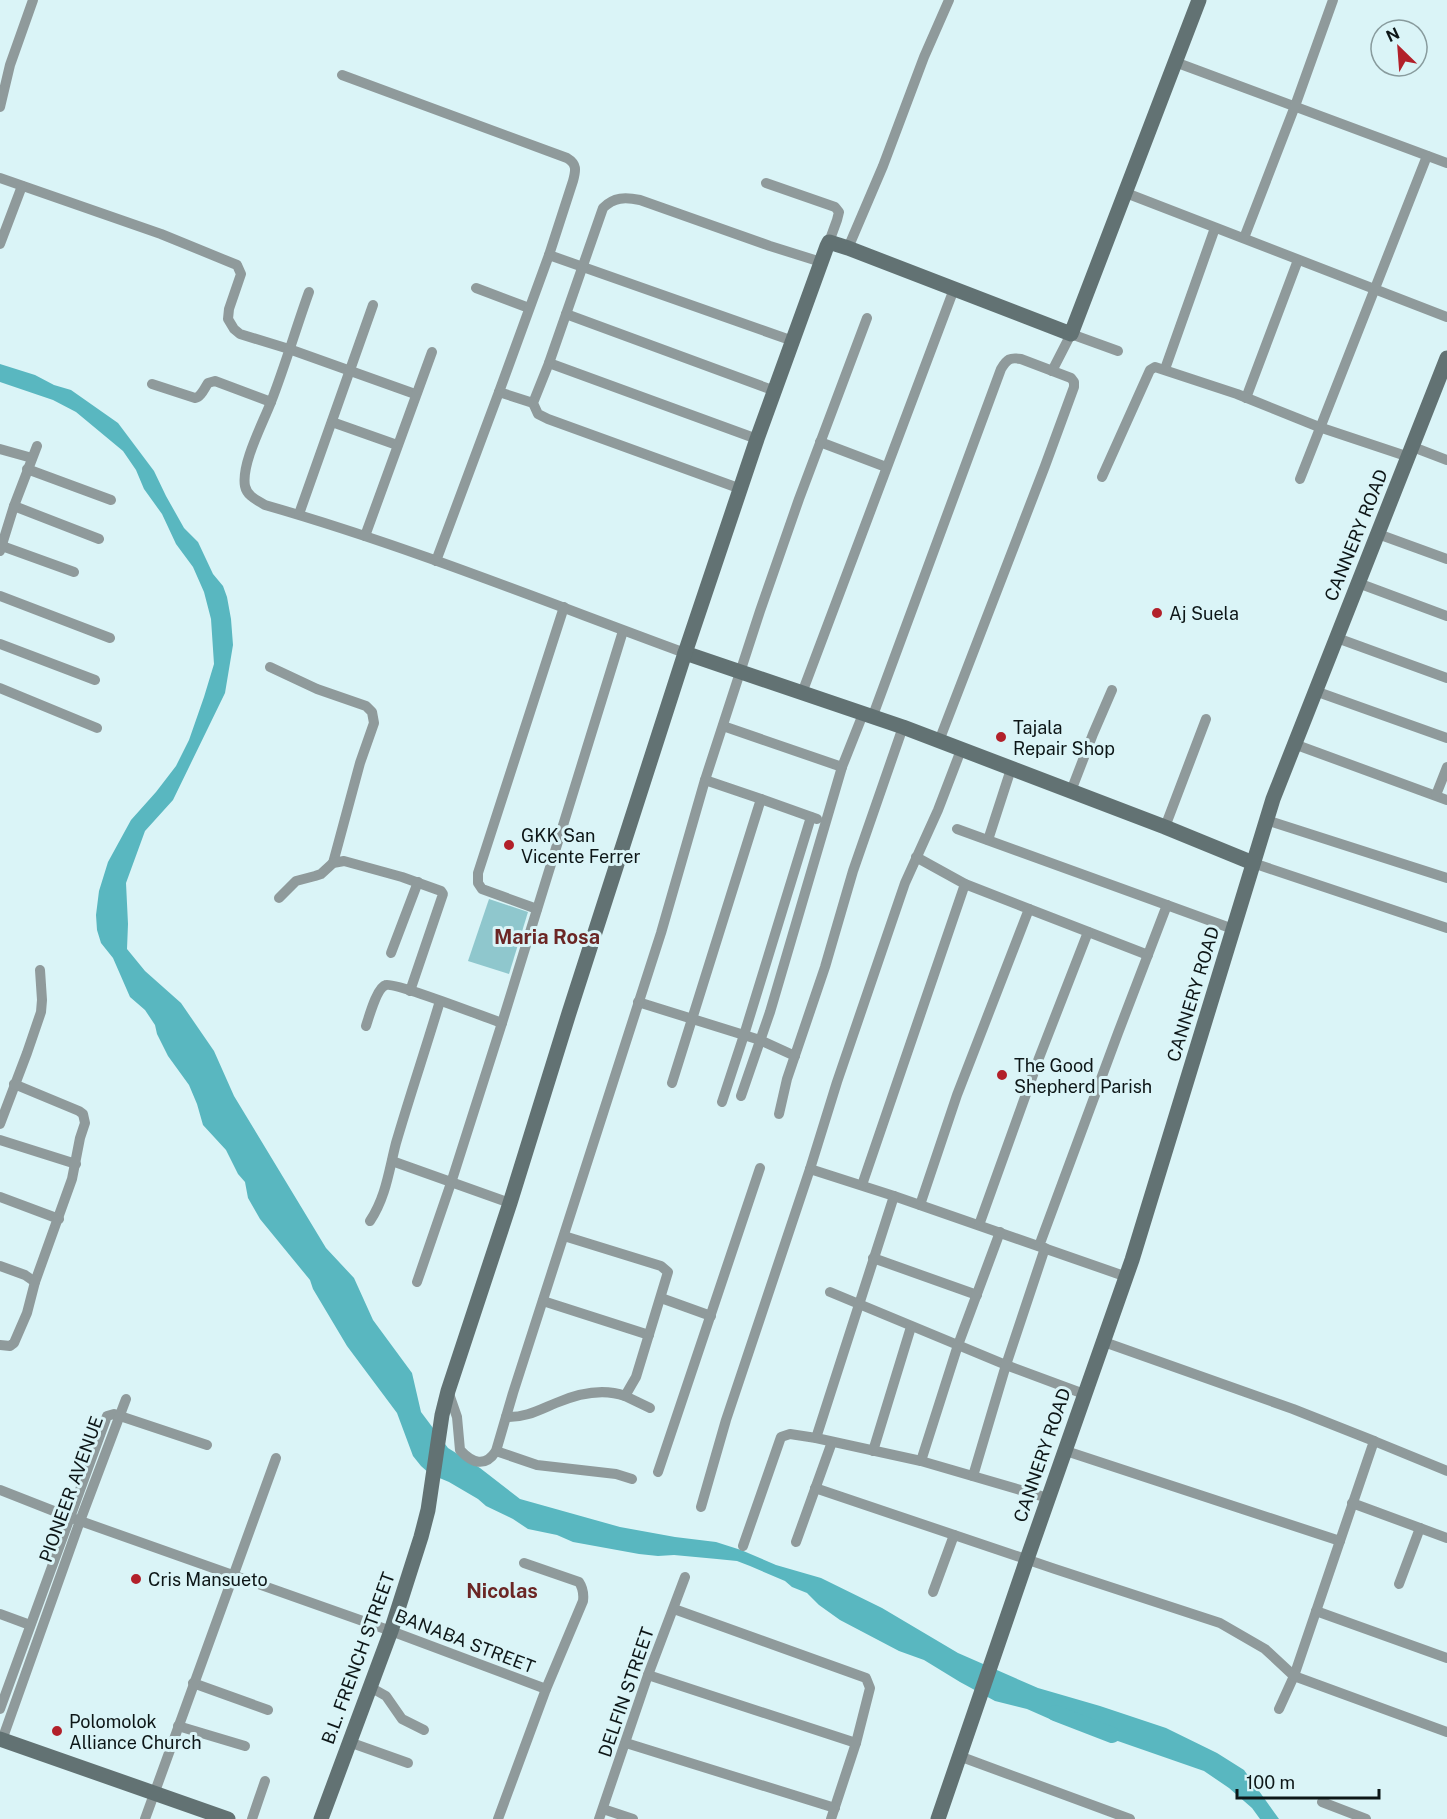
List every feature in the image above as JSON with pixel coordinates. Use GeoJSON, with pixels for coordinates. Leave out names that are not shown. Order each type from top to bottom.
{"type":"FeatureCollection","features":[{"type":"Feature","properties":{"kind":"street"},"geometry":{"type":"LineString","coordinates":[[0,107],[5,64],[33,0]]}},
{"type":"Feature","properties":{"kind":"street"},"geometry":{"type":"LineString","coordinates":[[848,248],[949,0]]}},
{"type":"Feature","properties":{"kind":"street"},"geometry":{"type":"LineString","coordinates":[[1052,371],[1071,334],[1199,0]]}},
{"type":"Feature","properties":{"kind":"street"},"geometry":{"type":"LineString","coordinates":[[1244,238],[1334,0]]}},
{"type":"Feature","properties":{"kind":"street"},"geometry":{"type":"LineString","coordinates":[[1175,62],[1447,163]]}},
{"type":"Feature","properties":{"kind":"street"},"geometry":{"type":"LineString","coordinates":[[342,75],[567,158],[573,162],[576,170],[549,255],[436,561]]}},
{"type":"Feature","properties":{"kind":"street"},"geometry":{"type":"LineString","coordinates":[[1300,479],[1427,156]]}},
{"type":"Feature","properties":{"kind":"street"},"geometry":{"type":"LineString","coordinates":[[0,178],[161,234],[237,265],[241,274],[228,318],[230,324],[240,334],[415,394]]}},
{"type":"Feature","properties":{"kind":"street"},"geometry":{"type":"LineString","coordinates":[[766,183],[835,207],[838,212],[837,220],[829,242],[1118,351]]}},
{"type":"Feature","properties":{"kind":"street"},"geometry":{"type":"LineString","coordinates":[[0,244],[22,186]]}},
{"type":"Feature","properties":{"kind":"street"},"geometry":{"type":"LineString","coordinates":[[1126,193],[1447,316]]}},
{"type":"Feature","properties":{"kind":"street"},"geometry":{"type":"LineString","coordinates":[[741,489],[548,419],[538,414],[533,403],[603,208],[614,199],[640,200],[657,205],[821,262]]}},
{"type":"Feature","properties":{"kind":"street"},"geometry":{"type":"LineString","coordinates":[[1165,369],[1215,228]]}},
{"type":"Feature","properties":{"kind":"street","name":"B.L. FRENCH STREET"},"geometry":{"type":"LineString","coordinates":[[321,1819],[391,1631],[428,1510],[440,1424],[448,1391],[569,1013],[685,653],[757,440],[829,242]]}},
{"type":"Feature","properties":{"kind":"street"},"geometry":{"type":"LineString","coordinates":[[549,255],[794,341]]}},
{"type":"Feature","properties":{"kind":"street"},"geometry":{"type":"LineString","coordinates":[[1246,398],[1298,260]]}},
{"type":"Feature","properties":{"kind":"street"},"geometry":{"type":"LineString","coordinates":[[476,288],[529,308]]}},
{"type":"Feature","properties":{"kind":"street"},"geometry":{"type":"LineString","coordinates":[[802,693],[954,289]]}},
{"type":"Feature","properties":{"kind":"street"},"geometry":{"type":"LineString","coordinates":[[309,292],[271,402],[254,441],[246,473],[245,486],[248,492],[265,505],[365,536],[564,607],[623,631],[903,728],[1165,827],[1253,863],[1447,928]]}},
{"type":"Feature","properties":{"kind":"street"},"geometry":{"type":"LineString","coordinates":[[299,514],[373,305]]}},
{"type":"Feature","properties":{"kind":"street"},"geometry":{"type":"LineString","coordinates":[[566,314],[775,391]]}},
{"type":"Feature","properties":{"kind":"street"},"geometry":{"type":"LineString","coordinates":[[448,1391],[457,1417],[460,1450],[470,1459],[481,1462],[492,1458],[661,933],[705,780],[760,611],[867,318]]}},
{"type":"Feature","properties":{"kind":"street"},"geometry":{"type":"LineString","coordinates":[[365,536],[432,352]]}},
{"type":"Feature","properties":{"kind":"street"},"geometry":{"type":"LineString","coordinates":[[741,1096],[770,1012],[842,767],[867,716],[1001,369],[1005,361],[1013,358],[1071,378],[1074,387],[939,741]]}},
{"type":"Feature","properties":{"kind":"street"},"geometry":{"type":"LineString","coordinates":[[549,363],[757,440]]}},
{"type":"Feature","properties":{"kind":"street"},"geometry":{"type":"LineString","coordinates":[[1102,477],[1150,370],[1155,367],[1246,398],[1320,427],[1447,460]]}},
{"type":"Feature","properties":{"kind":"street","name":"CANNERY ROAD"},"geometry":{"type":"LineString","coordinates":[[938,1819],[1026,1559],[1127,1277],[1266,820],[1294,744],[1445,368]]}},
{"type":"Feature","properties":{"kind":"street"},"geometry":{"type":"LineString","coordinates":[[152,384],[195,398],[202,393],[208,383],[215,381],[271,402]]}},
{"type":"Feature","properties":{"kind":"street"},"geometry":{"type":"LineString","coordinates":[[499,392],[533,403]]}},
{"type":"Feature","properties":{"kind":"street"},"geometry":{"type":"LineString","coordinates":[[332,422],[397,445]]}},
{"type":"Feature","properties":{"kind":"street"},"geometry":{"type":"LineString","coordinates":[[820,442],[886,467]]}},
{"type":"Feature","properties":{"kind":"street"},"geometry":{"type":"LineString","coordinates":[[37,446],[1,545],[74,572]]}},
{"type":"Feature","properties":{"kind":"street"},"geometry":{"type":"LineString","coordinates":[[0,449],[32,458]]}},
{"type":"Feature","properties":{"kind":"street"},"geometry":{"type":"LineString","coordinates":[[27,469],[111,500]]}},
{"type":"Feature","properties":{"kind":"street"},"geometry":{"type":"LineString","coordinates":[[14,506],[99,539]]}},
{"type":"Feature","properties":{"kind":"street"},"geometry":{"type":"LineString","coordinates":[[1378,534],[1447,559]]}},
{"type":"Feature","properties":{"kind":"street"},"geometry":{"type":"LineString","coordinates":[[1358,584],[1447,616]]}},
{"type":"Feature","properties":{"kind":"street"},"geometry":{"type":"LineString","coordinates":[[0,596],[110,638]]}},
{"type":"Feature","properties":{"kind":"street"},"geometry":{"type":"LineString","coordinates":[[537,909],[482,889],[478,883],[478,873],[564,607]]}},
{"type":"Feature","properties":{"kind":"street"},"geometry":{"type":"LineString","coordinates":[[417,1282],[502,1023],[623,631]]}},
{"type":"Feature","properties":{"kind":"street"},"geometry":{"type":"LineString","coordinates":[[1337,638],[1447,678]]}},
{"type":"Feature","properties":{"kind":"street"},"geometry":{"type":"LineString","coordinates":[[0,644],[95,680]]}},
{"type":"Feature","properties":{"kind":"street"},"geometry":{"type":"LineString","coordinates":[[270,667],[317,689],[366,706],[374,716],[374,723],[360,763],[333,863]]}},
{"type":"Feature","properties":{"kind":"street"},"geometry":{"type":"LineString","coordinates":[[0,688],[97,728]]}},
{"type":"Feature","properties":{"kind":"street"},"geometry":{"type":"LineString","coordinates":[[1071,791],[1113,690]]}},
{"type":"Feature","properties":{"kind":"street"},"geometry":{"type":"LineString","coordinates":[[1315,691],[1447,738]]}},
{"type":"Feature","properties":{"kind":"street"},"geometry":{"type":"LineString","coordinates":[[1165,827],[1206,719]]}},
{"type":"Feature","properties":{"kind":"street"},"geometry":{"type":"LineString","coordinates":[[723,726],[842,767]]}},
{"type":"Feature","properties":{"kind":"street"},"geometry":{"type":"LineString","coordinates":[[779,1114],[785,1087],[825,967],[853,872],[903,728]]}},
{"type":"Feature","properties":{"kind":"street"},"geometry":{"type":"LineString","coordinates":[[1294,744],[1447,800]]}},
{"type":"Feature","properties":{"kind":"street"},"geometry":{"type":"LineString","coordinates":[[701,1507],[726,1420],[837,1082],[916,857],[938,810],[961,750]]}},
{"type":"Feature","properties":{"kind":"street"},"geometry":{"type":"LineString","coordinates":[[1436,795],[1447,767]]}},
{"type":"Feature","properties":{"kind":"street"},"geometry":{"type":"LineString","coordinates":[[987,840],[1011,769]]}},
{"type":"Feature","properties":{"kind":"street"},"geometry":{"type":"LineString","coordinates":[[705,780],[827,821]]}},
{"type":"Feature","properties":{"kind":"street"},"geometry":{"type":"LineString","coordinates":[[672,1083],[761,799]]}},
{"type":"Feature","properties":{"kind":"street"},"geometry":{"type":"LineString","coordinates":[[722,1102],[811,817]]}},
{"type":"Feature","properties":{"kind":"street"},"geometry":{"type":"LineString","coordinates":[[1266,820],[1447,878]]}},
{"type":"Feature","properties":{"kind":"street"},"geometry":{"type":"LineString","coordinates":[[957,829],[1233,929]]}},
{"type":"Feature","properties":{"kind":"street"},"geometry":{"type":"LineString","coordinates":[[916,857],[965,884],[1148,955]]}},
{"type":"Feature","properties":{"kind":"street"},"geometry":{"type":"LineString","coordinates":[[279,898],[296,882],[321,874],[333,863],[344,861],[418,882],[441,891],[443,894],[410,991]]}},
{"type":"Feature","properties":{"kind":"street"},"geometry":{"type":"LineString","coordinates":[[391,953],[418,882]]}},
{"type":"Feature","properties":{"kind":"street"},"geometry":{"type":"LineString","coordinates":[[862,1185],[965,884]]}},
{"type":"Feature","properties":{"kind":"street"},"geometry":{"type":"LineString","coordinates":[[973,1476],[1042,1247],[1167,905]]}},
{"type":"Feature","properties":{"kind":"street"},"geometry":{"type":"LineString","coordinates":[[920,1204],[957,1095],[1029,909]]}},
{"type":"Feature","properties":{"kind":"street"},"geometry":{"type":"LineString","coordinates":[[979,1225],[1035,1069],[1088,932]]}},
{"type":"Feature","properties":{"kind":"street"},"geometry":{"type":"LineString","coordinates":[[0,1124],[40,1012],[42,1000],[40,970]]}},
{"type":"Feature","properties":{"kind":"street"},"geometry":{"type":"LineString","coordinates":[[366,1026],[381,988],[386,985],[392,985],[502,1023]]}},
{"type":"Feature","properties":{"kind":"street"},"geometry":{"type":"LineString","coordinates":[[370,1221],[383,1198],[440,1001]]}},
{"type":"Feature","properties":{"kind":"street"},"geometry":{"type":"LineString","coordinates":[[638,1002],[760,1040],[795,1056]]}},
{"type":"Feature","properties":{"kind":"street"},"geometry":{"type":"LineString","coordinates":[[0,1345],[10,1346],[14,1342],[27,1313],[35,1282],[59,1219],[76,1164],[85,1123],[84,1117],[79,1112],[14,1084]]}},
{"type":"Feature","properties":{"kind":"street"},"geometry":{"type":"LineString","coordinates":[[0,1140],[76,1164]]}},
{"type":"Feature","properties":{"kind":"street"},"geometry":{"type":"LineString","coordinates":[[392,1161],[510,1203]]}},
{"type":"Feature","properties":{"kind":"street"},"geometry":{"type":"LineString","coordinates":[[658,1472],[760,1168]]}},
{"type":"Feature","properties":{"kind":"street"},"geometry":{"type":"LineString","coordinates":[[810,1169],[920,1204],[1127,1277]]}},
{"type":"Feature","properties":{"kind":"street"},"geometry":{"type":"LineString","coordinates":[[816,1438],[894,1196]]}},
{"type":"Feature","properties":{"kind":"street"},"geometry":{"type":"LineString","coordinates":[[0,1197],[59,1219]]}},
{"type":"Feature","properties":{"kind":"street"},"geometry":{"type":"LineString","coordinates":[[921,1461],[958,1345],[1000,1232]]}},
{"type":"Feature","properties":{"kind":"street"},"geometry":{"type":"LineString","coordinates":[[564,1236],[661,1266],[668,1272],[636,1377],[625,1396]]}},
{"type":"Feature","properties":{"kind":"street"},"geometry":{"type":"LineString","coordinates":[[873,1258],[977,1294]]}},
{"type":"Feature","properties":{"kind":"street"},"geometry":{"type":"LineString","coordinates":[[0,1266],[25,1275],[35,1282]]}},
{"type":"Feature","properties":{"kind":"street"},"geometry":{"type":"LineString","coordinates":[[830,1292],[1006,1365],[1084,1394]]}},
{"type":"Feature","properties":{"kind":"street"},"geometry":{"type":"LineString","coordinates":[[661,1298],[711,1316]]}},
{"type":"Feature","properties":{"kind":"street"},"geometry":{"type":"LineString","coordinates":[[543,1301],[649,1335]]}},
{"type":"Feature","properties":{"kind":"street"},"geometry":{"type":"LineString","coordinates":[[873,1451],[911,1326]]}},
{"type":"Feature","properties":{"kind":"street"},"geometry":{"type":"LineString","coordinates":[[1104,1342],[1282,1405],[1447,1471]]}},
{"type":"Feature","properties":{"kind":"street"},"geometry":{"type":"LineString","coordinates":[[506,1418],[518,1418],[556,1402],[588,1393],[617,1393],[650,1408]]}},
{"type":"Feature","properties":{"kind":"street"},"geometry":{"type":"LineString","coordinates":[[126,1399],[120,1416],[207,1445]]}},
{"type":"Feature","properties":{"kind":"street","name":"PIONEER AVENUE"},"geometry":{"type":"LineString","coordinates":[[0,1709],[107,1416],[112,1413],[120,1416],[1,1742]]}},
{"type":"Feature","properties":{"kind":"street"},"geometry":{"type":"LineString","coordinates":[[743,1546],[781,1437],[790,1434],[921,1461],[1048,1498]]}},
{"type":"Feature","properties":{"kind":"street"},"geometry":{"type":"LineString","coordinates":[[796,1542],[832,1442]]}},
{"type":"Feature","properties":{"kind":"street"},"geometry":{"type":"LineString","coordinates":[[1279,1709],[1294,1676],[1374,1442]]}},
{"type":"Feature","properties":{"kind":"street"},"geometry":{"type":"LineString","coordinates":[[496,1451],[537,1465],[616,1474],[632,1479]]}},
{"type":"Feature","properties":{"kind":"street"},"geometry":{"type":"LineString","coordinates":[[1066,1451],[1340,1540]]}},
{"type":"Feature","properties":{"kind":"street"},"geometry":{"type":"LineString","coordinates":[[146,1819],[193,1683],[276,1458]]}},
{"type":"Feature","properties":{"kind":"street"},"geometry":{"type":"LineString","coordinates":[[815,1488],[1220,1623],[1265,1649],[1294,1676],[1447,1732]]}},
{"type":"Feature","properties":{"kind":"street","name":"BANABA STREET"},"geometry":{"type":"LineString","coordinates":[[0,1490],[546,1689]]}},
{"type":"Feature","properties":{"kind":"street"},"geometry":{"type":"LineString","coordinates":[[1352,1503],[1447,1538]]}},
{"type":"Feature","properties":{"kind":"street"},"geometry":{"type":"LineString","coordinates":[[1399,1584],[1420,1528]]}},
{"type":"Feature","properties":{"kind":"street"},"geometry":{"type":"LineString","coordinates":[[933,1592],[954,1535]]}},
{"type":"Feature","properties":{"kind":"street"},"geometry":{"type":"LineString","coordinates":[[498,1819],[546,1689],[584,1596],[579,1582],[524,1563]]}},
{"type":"Feature","properties":{"kind":"street","name":"DELFIN STREET"},"geometry":{"type":"LineString","coordinates":[[601,1814],[648,1675],[685,1577]]}},
{"type":"Feature","properties":{"kind":"street"},"geometry":{"type":"LineString","coordinates":[[626,1743],[833,1814],[856,1743],[870,1688],[866,1678],[674,1609]]}},
{"type":"Feature","properties":{"kind":"street"},"geometry":{"type":"LineString","coordinates":[[1316,1611],[1447,1658]]}},
{"type":"Feature","properties":{"kind":"street"},"geometry":{"type":"LineString","coordinates":[[0,1614],[30,1625]]}},
{"type":"Feature","properties":{"kind":"street"},"geometry":{"type":"LineString","coordinates":[[648,1675],[856,1743]]}},
{"type":"Feature","properties":{"kind":"street"},"geometry":{"type":"LineString","coordinates":[[193,1683],[268,1710]]}},
{"type":"Feature","properties":{"kind":"street"},"geometry":{"type":"LineString","coordinates":[[370,1687],[386,1696],[402,1719],[424,1730]]}},
{"type":"Feature","properties":{"kind":"street"},"geometry":{"type":"LineString","coordinates":[[178,1726],[244,1746]]}},
{"type":"Feature","properties":{"kind":"street"},"geometry":{"type":"LineString","coordinates":[[1,1742],[155,1792],[228,1819]]}},
{"type":"Feature","properties":{"kind":"street"},"geometry":{"type":"LineString","coordinates":[[349,1742],[408,1763]]}},
{"type":"Feature","properties":{"kind":"street"},"geometry":{"type":"LineString","coordinates":[[959,1756],[1130,1819]]}},
{"type":"Feature","properties":{"kind":"street"},"geometry":{"type":"LineString","coordinates":[[252,1819],[265,1781]]}},
{"type":"Feature","properties":{"kind":"street"},"geometry":{"type":"LineString","coordinates":[[1322,1802],[1366,1819]]}},
{"type":"Feature","properties":{"kind":"street"},"geometry":{"type":"LineString","coordinates":[[601,1814],[633,1819]]}},
{"type":"Feature","properties":{"kind":"shaded area"},"geometry":{"type":"Polygon","coordinates":[[[0,364],[71,390],[118,423],[154,471],[184,528],[198,542],[213,574],[223,586],[231,619],[233,645],[225,693],[173,800],[145,831],[126,883],[127,949],[145,971],[181,1003],[214,1051],[234,1096],[326,1248],[354,1278],[373,1320],[412,1373],[421,1412],[448,1448],[480,1468],[520,1499],[620,1527],[716,1542],[776,1565],[821,1578],[882,1608],[958,1653],[1038,1688],[1166,1728],[1217,1753],[1244,1770],[1279,1819],[1260,1819],[1252,1808],[1229,1788],[1204,1771],[1112,1739],[1093,1728],[1071,1720],[1052,1720],[1027,1709],[995,1701],[924,1660],[899,1651],[840,1620],[807,1593],[750,1566],[737,1561],[639,1554],[573,1542],[557,1535],[528,1529],[449,1482],[430,1474],[421,1466],[413,1456],[397,1413],[347,1346],[310,1280],[260,1219],[248,1198],[245,1182],[238,1174],[226,1150],[203,1125],[189,1085],[168,1056],[155,1025],[145,1010],[130,997],[113,958],[101,943],[96,915],[99,891],[108,862],[131,820],[176,766],[189,740],[214,664],[211,619],[204,592],[193,567],[176,544],[162,514],[144,489],[136,470],[123,451],[76,412],[53,400],[0,382],[0,364]]]}},
{"type":"Feature","properties":{"kind":"shaded area"},"geometry":{"type":"Polygon","coordinates":[[[489,899],[528,912],[509,974],[468,961],[489,899]]]}},
{"type":"Feature","properties":{"kind":"waterway"},"geometry":{"type":"LineString","coordinates":[[1055,1713],[1112,1735]]}},
{"type":"Feature","properties":{"kind":"place","name":"Aj Suela"},"geometry":{"type":"Point","coordinates":[1157,613]}},
{"type":"Feature","properties":{"kind":"place","name":"Tajala Repair Shop"},"geometry":{"type":"Point","coordinates":[1001,737]}},
{"type":"Feature","properties":{"kind":"place","name":"GKK San Vicente Ferrer"},"geometry":{"type":"Point","coordinates":[509,845]}},
{"type":"Feature","properties":{"kind":"place","name":"The Good Shepherd Parish"},"geometry":{"type":"Point","coordinates":[1002,1075]}},
{"type":"Feature","properties":{"kind":"place","name":"Cris Mansueto"},"geometry":{"type":"Point","coordinates":[136,1579]}},
{"type":"Feature","properties":{"kind":"place","name":"Polomolok Alliance Church"},"geometry":{"type":"Point","coordinates":[57,1731]}},
{"type":"Feature","properties":{"kind":"district","name":"Maria Rosa"},"geometry":{"type":"Point","coordinates":[547,937]}},
{"type":"Feature","properties":{"kind":"district","name":"Nicolas"},"geometry":{"type":"Point","coordinates":[502,1591]}}]}
